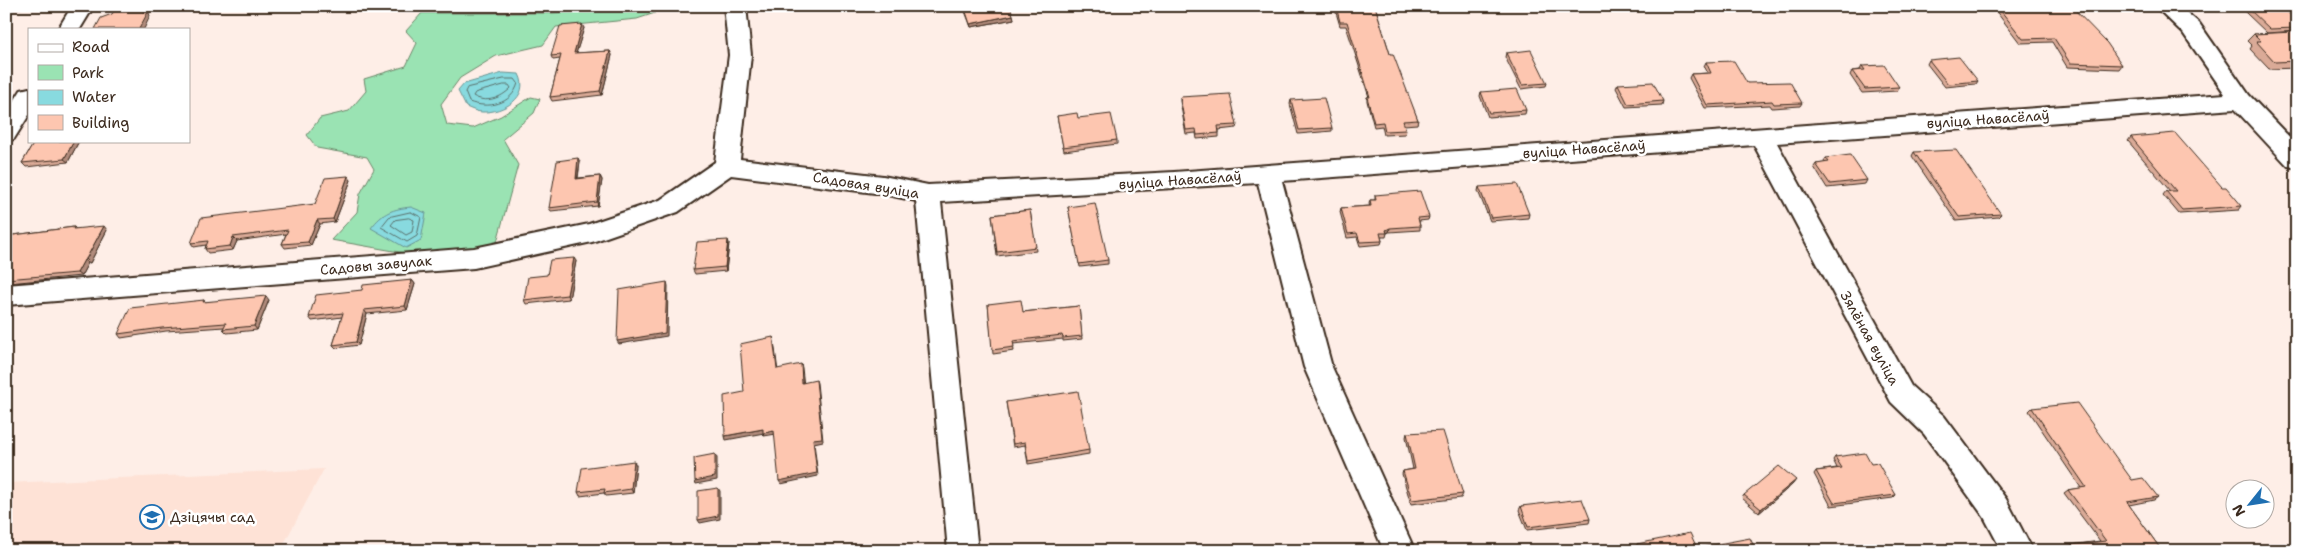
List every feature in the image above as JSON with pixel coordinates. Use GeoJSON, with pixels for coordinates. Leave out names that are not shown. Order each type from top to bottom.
{"type":"FeatureCollection","features":[{"type":"Feature","properties":{"kind":"street"},"geometry":{"type":"LineString","coordinates":[[70,28],[83,6]]}},
{"type":"Feature","properties":{"kind":"street"},"geometry":{"type":"LineString","coordinates":[[727,166],[740,55],[735,6]]}},
{"type":"Feature","properties":{"kind":"street"},"geometry":{"type":"LineString","coordinates":[[2166,6],[2191,28],[2241,101],[2297,160]]}},
{"type":"Feature","properties":{"kind":"street"},"geometry":{"type":"LineString","coordinates":[[6,133],[28,98]]}},
{"type":"Feature","properties":{"kind":"street","name":"вуліца Навасёлаў"},"geometry":{"type":"LineString","coordinates":[[928,194],[1174,181],[2241,101]]}},
{"type":"Feature","properties":{"kind":"street","name":"Зялёная вуліца"},"geometry":{"type":"LineString","coordinates":[[1760,136],[1901,394],[1934,425],[1996,508],[2018,551]]}},
{"type":"Feature","properties":{"kind":"street","name":"Садовая вуліца"},"geometry":{"type":"LineString","coordinates":[[727,166],[883,185],[928,194],[963,551]]}},
{"type":"Feature","properties":{"kind":"street","name":"Садовы завулак"},"geometry":{"type":"LineString","coordinates":[[6,295],[474,258],[592,234],[668,206],[727,166]]}},
{"type":"Feature","properties":{"kind":"street"},"geometry":{"type":"LineString","coordinates":[[1268,174],[1318,367],[1400,551]]}},
{"type":"Feature","properties":{"kind":"shaded area","name":"Дзіцячы сад"},"geometry":{"type":"Polygon","coordinates":[[[324,469],[280,551],[6,551],[6,483],[324,469]]]}},
{"type":"Feature","properties":{"kind":"green space"},"geometry":{"type":"Polygon","coordinates":[[[645,8],[655,13],[637,19],[556,27],[543,45],[496,56],[460,78],[441,104],[447,125],[473,128],[501,116],[531,97],[540,99],[534,113],[503,139],[518,165],[495,249],[434,258],[331,240],[357,212],[360,194],[374,169],[367,157],[317,148],[307,135],[320,118],[349,111],[366,91],[364,79],[406,66],[417,43],[406,31],[422,13],[551,13],[645,8]]]}},
{"type":"Feature","properties":{"kind":"water"},"geometry":{"type":"Polygon","coordinates":[[[503,73],[519,74],[522,82],[521,90],[513,102],[490,112],[478,112],[466,107],[458,91],[464,84],[503,73]]]}},
{"type":"Feature","properties":{"kind":"water"},"geometry":{"type":"Polygon","coordinates":[[[411,207],[426,213],[421,240],[406,248],[371,228],[389,212],[411,207]]]}},
{"type":"Feature","properties":{"kind":"building"},"geometry":{"type":"Polygon","coordinates":[[[117,6],[148,6],[144,12],[148,12],[140,28],[96,28],[101,18],[112,14],[117,6]]]}},
{"type":"Feature","properties":{"kind":"building"},"geometry":{"type":"Polygon","coordinates":[[[964,6],[1010,6],[1013,15],[970,24],[964,6]]]}},
{"type":"Feature","properties":{"kind":"building"},"geometry":{"type":"Polygon","coordinates":[[[1336,6],[1375,6],[1390,54],[1393,54],[1418,120],[1403,121],[1406,130],[1385,131],[1383,122],[1374,123],[1367,97],[1370,97],[1347,22],[1340,22],[1336,6]]]}},
{"type":"Feature","properties":{"kind":"building"},"geometry":{"type":"Polygon","coordinates":[[[1997,6],[2071,6],[2107,43],[2122,65],[2070,63],[2054,38],[2023,39],[1997,6]]]}},
{"type":"Feature","properties":{"kind":"building"},"geometry":{"type":"Polygon","coordinates":[[[2282,7],[2297,21],[2297,28],[2270,29],[2249,9],[2282,7]]]}},
{"type":"Feature","properties":{"kind":"building"},"geometry":{"type":"Polygon","coordinates":[[[582,24],[574,53],[610,51],[600,91],[550,97],[561,55],[551,56],[560,26],[582,24]]]}},
{"type":"Feature","properties":{"kind":"building"},"geometry":{"type":"Polygon","coordinates":[[[2293,32],[2297,36],[2297,61],[2275,62],[2256,41],[2261,41],[2254,34],[2293,32]]]}},
{"type":"Feature","properties":{"kind":"building"},"geometry":{"type":"Polygon","coordinates":[[[1531,50],[1547,83],[1522,85],[1506,53],[1531,50]]]}},
{"type":"Feature","properties":{"kind":"building"},"geometry":{"type":"Polygon","coordinates":[[[1959,57],[1978,81],[1948,84],[1929,60],[1959,57]]]}},
{"type":"Feature","properties":{"kind":"building"},"geometry":{"type":"Polygon","coordinates":[[[1734,61],[1747,83],[1790,82],[1802,103],[1774,104],[1772,101],[1707,105],[1691,74],[1711,73],[1706,62],[1734,61]]]}},
{"type":"Feature","properties":{"kind":"building"},"geometry":{"type":"Polygon","coordinates":[[[1884,65],[1899,87],[1865,89],[1852,71],[1865,70],[1862,66],[1884,65]]]}},
{"type":"Feature","properties":{"kind":"building"},"geometry":{"type":"Polygon","coordinates":[[[1653,82],[1663,101],[1628,104],[1618,84],[1653,82]]]}},
{"type":"Feature","properties":{"kind":"building"},"geometry":{"type":"Polygon","coordinates":[[[1517,89],[1526,110],[1489,113],[1481,92],[1517,89]]]}},
{"type":"Feature","properties":{"kind":"building"},"geometry":{"type":"Polygon","coordinates":[[[1230,94],[1237,125],[1218,126],[1219,133],[1197,135],[1196,129],[1186,130],[1180,97],[1230,94]]]}},
{"type":"Feature","properties":{"kind":"building"},"geometry":{"type":"Polygon","coordinates":[[[1324,98],[1332,128],[1299,130],[1291,100],[1324,98]]]}},
{"type":"Feature","properties":{"kind":"building"},"geometry":{"type":"Polygon","coordinates":[[[1077,113],[1078,118],[1111,114],[1117,140],[1063,147],[1057,116],[1077,113]]]}},
{"type":"Feature","properties":{"kind":"building"},"geometry":{"type":"Polygon","coordinates":[[[2175,133],[2222,187],[2226,187],[2242,206],[2182,210],[2166,191],[2176,191],[2131,137],[2175,133]]]}},
{"type":"Feature","properties":{"kind":"building"},"geometry":{"type":"Polygon","coordinates":[[[34,142],[73,142],[64,159],[22,163],[34,142]]]}},
{"type":"Feature","properties":{"kind":"building"},"geometry":{"type":"Polygon","coordinates":[[[1956,150],[2001,214],[1959,217],[1914,152],[1956,150]]]}},
{"type":"Feature","properties":{"kind":"building"},"geometry":{"type":"Polygon","coordinates":[[[1850,155],[1867,180],[1830,184],[1816,164],[1829,162],[1826,158],[1850,155]]]}},
{"type":"Feature","properties":{"kind":"building"},"geometry":{"type":"Polygon","coordinates":[[[578,158],[576,179],[600,176],[597,202],[549,208],[557,161],[578,158]]]}},
{"type":"Feature","properties":{"kind":"building"},"geometry":{"type":"Polygon","coordinates":[[[348,176],[333,219],[317,220],[308,242],[282,244],[288,230],[233,237],[230,246],[205,249],[208,241],[191,243],[201,218],[315,204],[325,178],[348,176]]]}},
{"type":"Feature","properties":{"kind":"building"},"geometry":{"type":"Polygon","coordinates":[[[1517,184],[1529,214],[1491,218],[1479,187],[1517,184]]]}},
{"type":"Feature","properties":{"kind":"building"},"geometry":{"type":"Polygon","coordinates":[[[1420,191],[1429,217],[1418,218],[1420,226],[1390,228],[1386,230],[1387,233],[1380,233],[1382,241],[1360,242],[1357,233],[1348,234],[1341,208],[1371,206],[1370,200],[1376,200],[1375,195],[1420,191]]]}},
{"type":"Feature","properties":{"kind":"building"},"geometry":{"type":"Polygon","coordinates":[[[1095,203],[1108,260],[1079,264],[1068,207],[1095,203]]]}},
{"type":"Feature","properties":{"kind":"building"},"geometry":{"type":"Polygon","coordinates":[[[1030,210],[1036,247],[997,252],[992,215],[1030,210]]]}},
{"type":"Feature","properties":{"kind":"building"},"geometry":{"type":"Polygon","coordinates":[[[104,226],[77,273],[6,279],[11,267],[6,268],[6,236],[74,227],[73,229],[104,226]]]}},
{"type":"Feature","properties":{"kind":"building"},"geometry":{"type":"Polygon","coordinates":[[[728,240],[725,267],[693,270],[697,242],[728,240]]]}},
{"type":"Feature","properties":{"kind":"building"},"geometry":{"type":"Polygon","coordinates":[[[574,258],[567,295],[524,300],[528,277],[547,275],[550,260],[574,258]]]}},
{"type":"Feature","properties":{"kind":"building"},"geometry":{"type":"Polygon","coordinates":[[[412,280],[405,306],[364,310],[356,342],[333,345],[343,313],[309,317],[316,295],[362,290],[363,285],[412,280]]]}},
{"type":"Feature","properties":{"kind":"building"},"geometry":{"type":"Polygon","coordinates":[[[667,282],[665,333],[617,341],[619,290],[667,282]]]}},
{"type":"Feature","properties":{"kind":"building"},"geometry":{"type":"Polygon","coordinates":[[[266,296],[254,326],[223,329],[226,323],[162,328],[118,334],[130,308],[266,296]]]}},
{"type":"Feature","properties":{"kind":"building"},"geometry":{"type":"Polygon","coordinates":[[[1021,300],[1023,312],[1079,306],[1082,336],[1063,338],[1062,335],[1013,341],[1014,347],[992,350],[988,304],[1021,300]]]}},
{"type":"Feature","properties":{"kind":"building"},"geometry":{"type":"Polygon","coordinates":[[[773,337],[777,369],[801,364],[802,383],[816,380],[822,438],[813,439],[817,473],[779,481],[774,431],[763,433],[763,429],[725,436],[724,396],[744,392],[740,344],[773,337]]]}},
{"type":"Feature","properties":{"kind":"building"},"geometry":{"type":"Polygon","coordinates":[[[1078,391],[1089,450],[1028,461],[1025,442],[1013,444],[1006,402],[1078,391]]]}},
{"type":"Feature","properties":{"kind":"building"},"geometry":{"type":"Polygon","coordinates":[[[2077,403],[2132,480],[2143,478],[2158,497],[2127,502],[2162,551],[2075,551],[2071,545],[2106,541],[2068,490],[2086,487],[2032,408],[2077,403]]]}},
{"type":"Feature","properties":{"kind":"building"},"geometry":{"type":"Polygon","coordinates":[[[1443,431],[1463,494],[1412,500],[1403,471],[1415,469],[1407,433],[1443,431]]]}},
{"type":"Feature","properties":{"kind":"building"},"geometry":{"type":"Polygon","coordinates":[[[1865,453],[1871,464],[1878,463],[1896,495],[1834,503],[1816,471],[1842,468],[1835,457],[1865,453]]]}},
{"type":"Feature","properties":{"kind":"building"},"geometry":{"type":"Polygon","coordinates":[[[715,454],[715,477],[695,481],[694,458],[715,454]]]}},
{"type":"Feature","properties":{"kind":"building"},"geometry":{"type":"Polygon","coordinates":[[[634,461],[631,489],[604,493],[605,489],[578,492],[582,468],[634,461]]]}},
{"type":"Feature","properties":{"kind":"building"},"geometry":{"type":"Polygon","coordinates":[[[1779,466],[1796,480],[1761,509],[1744,495],[1779,466]]]}},
{"type":"Feature","properties":{"kind":"building"},"geometry":{"type":"Polygon","coordinates":[[[718,488],[718,516],[698,520],[698,491],[718,488]]]}},
{"type":"Feature","properties":{"kind":"building"},"geometry":{"type":"Polygon","coordinates":[[[1582,499],[1590,519],[1528,527],[1521,506],[1582,499]]]}},
{"type":"Feature","properties":{"kind":"building"},"geometry":{"type":"Polygon","coordinates":[[[1690,533],[1697,548],[1750,538],[1756,551],[1640,551],[1637,544],[1690,533]]]}},
{"type":"Feature","properties":{"kind":"place","name":"Дзіцячы сад"},"geometry":{"type":"Point","coordinates":[152,517]}}]}
